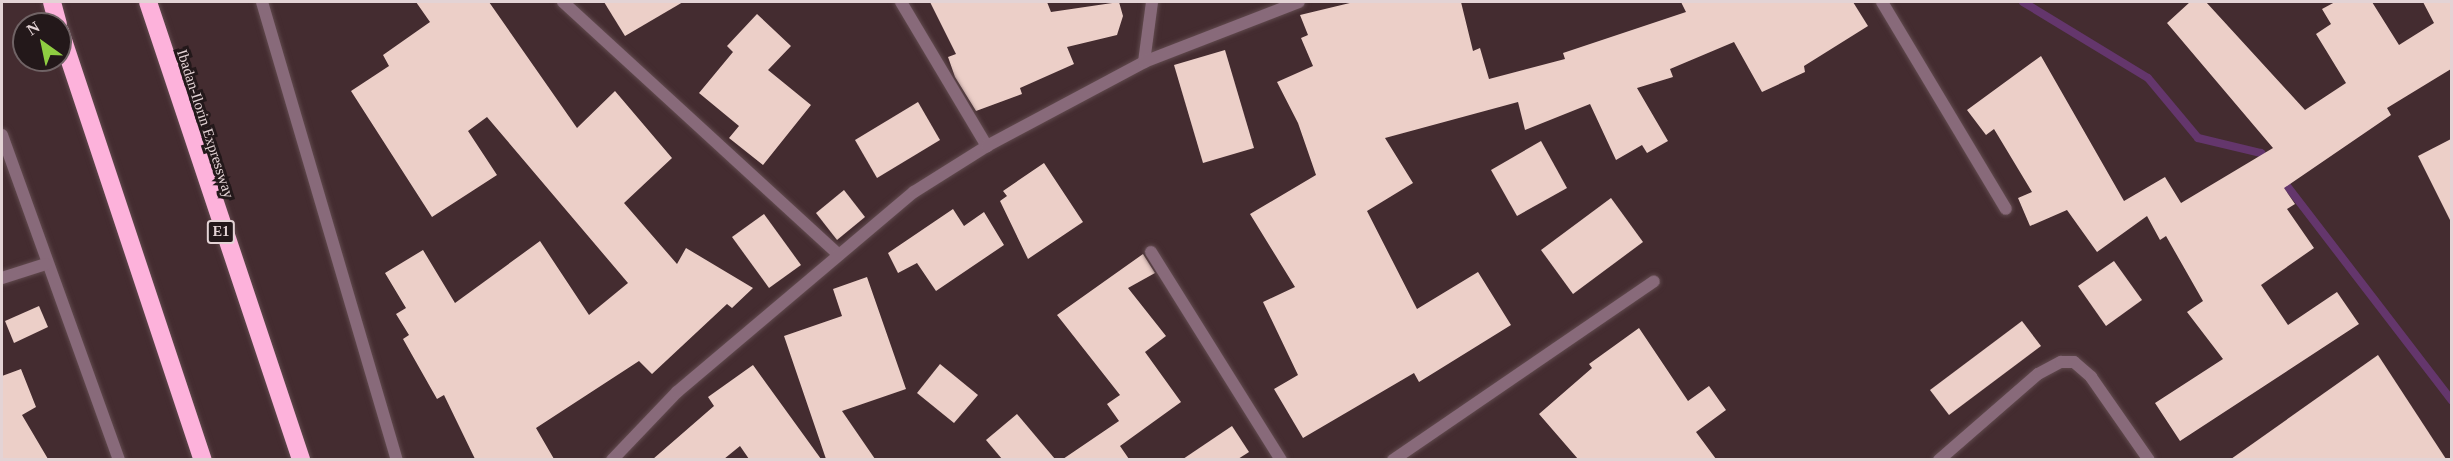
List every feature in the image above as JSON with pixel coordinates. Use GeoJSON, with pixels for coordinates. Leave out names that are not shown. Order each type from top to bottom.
{"type":"FeatureCollection","features":[{"type":"Feature","properties":{"kind":"highway","name":"Ibadan-Ilorin Expressway"},"geometry":{"type":"LineString","coordinates":[[148,2],[302,459]]}},
{"type":"Feature","properties":{"kind":"highway"},"geometry":{"type":"LineString","coordinates":[[72,67],[203,459]]}},
{"type":"Feature","properties":{"kind":"street"},"geometry":{"type":"LineString","coordinates":[[262,2],[397,459]]}},
{"type":"Feature","properties":{"kind":"street"},"geometry":{"type":"LineString","coordinates":[[563,2],[838,254]]}},
{"type":"Feature","properties":{"kind":"street"},"geometry":{"type":"LineString","coordinates":[[901,2],[987,146]]}},
{"type":"Feature","properties":{"kind":"street"},"geometry":{"type":"LineString","coordinates":[[1144,62],[1152,2]]}},
{"type":"Feature","properties":{"kind":"street"},"geometry":{"type":"LineString","coordinates":[[612,459],[677,392],[914,192],[987,146],[1144,62],[1299,2]]}},
{"type":"Feature","properties":{"kind":"street"},"geometry":{"type":"LineString","coordinates":[[1882,2],[2006,209]]}},
{"type":"Feature","properties":{"kind":"street"},"geometry":{"type":"LineString","coordinates":[[2,135],[46,264],[119,459]]}},
{"type":"Feature","properties":{"kind":"street"},"geometry":{"type":"LineString","coordinates":[[1151,252],[1281,459]]}},
{"type":"Feature","properties":{"kind":"street"},"geometry":{"type":"LineString","coordinates":[[2,278],[46,264]]}},
{"type":"Feature","properties":{"kind":"street"},"geometry":{"type":"LineString","coordinates":[[1393,459],[1654,281]]}},
{"type":"Feature","properties":{"kind":"street"},"geometry":{"type":"LineString","coordinates":[[1940,459],[2038,374],[2061,362],[2074,362],[2091,377],[2149,459]]}},
{"type":"Feature","properties":{"kind":"building"},"geometry":{"type":"Polygon","coordinates":[[[416,2],[489,2],[577,128],[615,91],[672,158],[624,203],[677,264],[686,248],[753,288],[732,308],[727,304],[652,374],[639,361],[536,428],[554,459],[475,459],[444,395],[437,399],[403,339],[409,335],[396,314],[406,308],[385,273],[423,250],[455,303],[540,241],[589,315],[628,283],[487,117],[468,131],[497,175],[432,217],[351,91],[389,66],[383,55],[430,22],[416,2]]]}},
{"type":"Feature","properties":{"kind":"building"},"geometry":{"type":"Polygon","coordinates":[[[604,2],[683,2],[625,36],[604,2]]]}},
{"type":"Feature","properties":{"kind":"building"},"geometry":{"type":"Polygon","coordinates":[[[930,2],[1047,2],[1051,12],[1119,2],[1123,16],[1117,35],[1067,47],[1074,64],[1020,88],[1022,94],[976,111],[955,77],[948,57],[956,54],[930,2]]]}},
{"type":"Feature","properties":{"kind":"building"},"geometry":{"type":"Polygon","coordinates":[[[1354,2],[1461,2],[1473,51],[1480,48],[1489,79],[1565,59],[1563,53],[1686,12],[1681,2],[1853,2],[1868,26],[1804,66],[1805,72],[1762,92],[1734,42],[1670,69],[1673,77],[1637,88],[1668,141],[1647,153],[1642,145],[1616,160],[1590,104],[1525,130],[1518,102],[1385,138],[1413,183],[1367,211],[1417,309],[1478,272],[1511,325],[1419,382],[1414,373],[1303,438],[1274,389],[1298,375],[1263,302],[1295,287],[1250,214],[1316,175],[1298,123],[1277,82],[1313,66],[1301,38],[1308,35],[1300,15],[1354,2]]]}},
{"type":"Feature","properties":{"kind":"building"},"geometry":{"type":"Polygon","coordinates":[[[2190,2],[2206,2],[2305,110],[2346,83],[2316,34],[2331,24],[2322,9],[2335,2],[2372,2],[2399,45],[2434,23],[2423,2],[2451,2],[2451,69],[2387,108],[2391,115],[2284,188],[2295,204],[2287,209],[2314,248],[2261,285],[2288,325],[2337,292],[2359,324],[2180,441],[2155,403],[2223,359],[2187,312],[2203,301],[2166,236],[2160,240],[2147,216],[2097,252],[2067,210],[2030,226],[2018,198],[2032,192],[1994,129],[1986,135],[1967,110],[2041,56],[2124,201],[2165,177],[2181,203],[2273,148],[2167,23],[2190,2]]]}},
{"type":"Feature","properties":{"kind":"building"},"geometry":{"type":"Polygon","coordinates":[[[757,14],[791,46],[768,70],[811,105],[763,165],[729,138],[739,126],[699,93],[733,52],[727,46],[757,14]]]}},
{"type":"Feature","properties":{"kind":"building"},"geometry":{"type":"Polygon","coordinates":[[[1225,50],[1254,148],[1203,163],[1174,65],[1225,50]]]}},
{"type":"Feature","properties":{"kind":"building"},"geometry":{"type":"Polygon","coordinates":[[[918,102],[940,140],[877,178],[855,140],[918,102]]]}},
{"type":"Feature","properties":{"kind":"building"},"geometry":{"type":"Polygon","coordinates":[[[2451,139],[2451,222],[2418,156],[2451,139]]]}},
{"type":"Feature","properties":{"kind":"building"},"geometry":{"type":"Polygon","coordinates":[[[1541,141],[1567,188],[1517,216],[1491,170],[1541,141]]]}},
{"type":"Feature","properties":{"kind":"building"},"geometry":{"type":"Polygon","coordinates":[[[1044,163],[1083,222],[1028,259],[1000,201],[1007,196],[1003,191],[1044,163]]]}},
{"type":"Feature","properties":{"kind":"building"},"geometry":{"type":"Polygon","coordinates":[[[844,190],[865,217],[837,240],[816,213],[844,190]]]}},
{"type":"Feature","properties":{"kind":"building"},"geometry":{"type":"Polygon","coordinates":[[[1611,198],[1643,242],[1573,294],[1541,250],[1611,198]]]}},
{"type":"Feature","properties":{"kind":"building"},"geometry":{"type":"Polygon","coordinates":[[[953,209],[964,226],[984,212],[1004,245],[936,291],[917,263],[898,273],[888,253],[953,209]]]}},
{"type":"Feature","properties":{"kind":"building"},"geometry":{"type":"Polygon","coordinates":[[[764,214],[801,265],[769,288],[732,237],[764,214]]]}},
{"type":"Feature","properties":{"kind":"building"},"geometry":{"type":"Polygon","coordinates":[[[1143,254],[1155,273],[1128,288],[1166,336],[1145,352],[1181,402],[1120,446],[1129,459],[1063,459],[1119,421],[1107,404],[1120,395],[1057,315],[1143,254]]]}},
{"type":"Feature","properties":{"kind":"building"},"geometry":{"type":"Polygon","coordinates":[[[2114,261],[2142,300],[2106,326],[2078,286],[2114,261]]]}},
{"type":"Feature","properties":{"kind":"building"},"geometry":{"type":"Polygon","coordinates":[[[867,277],[906,389],[842,411],[875,459],[826,459],[784,336],[842,316],[833,289],[867,277]]]}},
{"type":"Feature","properties":{"kind":"building"},"geometry":{"type":"Polygon","coordinates":[[[39,306],[48,327],[14,343],[5,321],[39,306]]]}},
{"type":"Feature","properties":{"kind":"building"},"geometry":{"type":"Polygon","coordinates":[[[2022,321],[2041,346],[1949,415],[1930,390],[2022,321]]]}},
{"type":"Feature","properties":{"kind":"building"},"geometry":{"type":"Polygon","coordinates":[[[1639,328],[1688,401],[1709,386],[1726,410],[1696,432],[1716,459],[1578,459],[1539,414],[1592,368],[1589,364],[1639,328]]]}},
{"type":"Feature","properties":{"kind":"building"},"geometry":{"type":"Polygon","coordinates":[[[2378,355],[2446,459],[2231,459],[2378,355]]]}},
{"type":"Feature","properties":{"kind":"building"},"geometry":{"type":"Polygon","coordinates":[[[940,364],[978,395],[954,423],[917,393],[940,364]]]}},
{"type":"Feature","properties":{"kind":"building"},"geometry":{"type":"Polygon","coordinates":[[[753,365],[821,459],[749,459],[740,446],[724,459],[653,459],[714,406],[708,397],[753,365]]]}},
{"type":"Feature","properties":{"kind":"building"},"geometry":{"type":"Polygon","coordinates":[[[21,369],[36,407],[22,415],[48,459],[2,459],[2,376],[21,369]]]}},
{"type":"Feature","properties":{"kind":"building"},"geometry":{"type":"Polygon","coordinates":[[[1017,414],[1055,459],[1002,459],[986,440],[1017,414]]]}},
{"type":"Feature","properties":{"kind":"building"},"geometry":{"type":"Polygon","coordinates":[[[1232,426],[1249,452],[1238,459],[1183,459],[1232,426]]]}},
{"type":"Feature","properties":{"kind":"waterway"},"geometry":{"type":"LineString","coordinates":[[2023,2],[2148,78],[2198,138],[2261,153],[2269,163]]}},
{"type":"Feature","properties":{"kind":"waterway"},"geometry":{"type":"LineString","coordinates":[[2281,178],[2452,401]]}}]}
